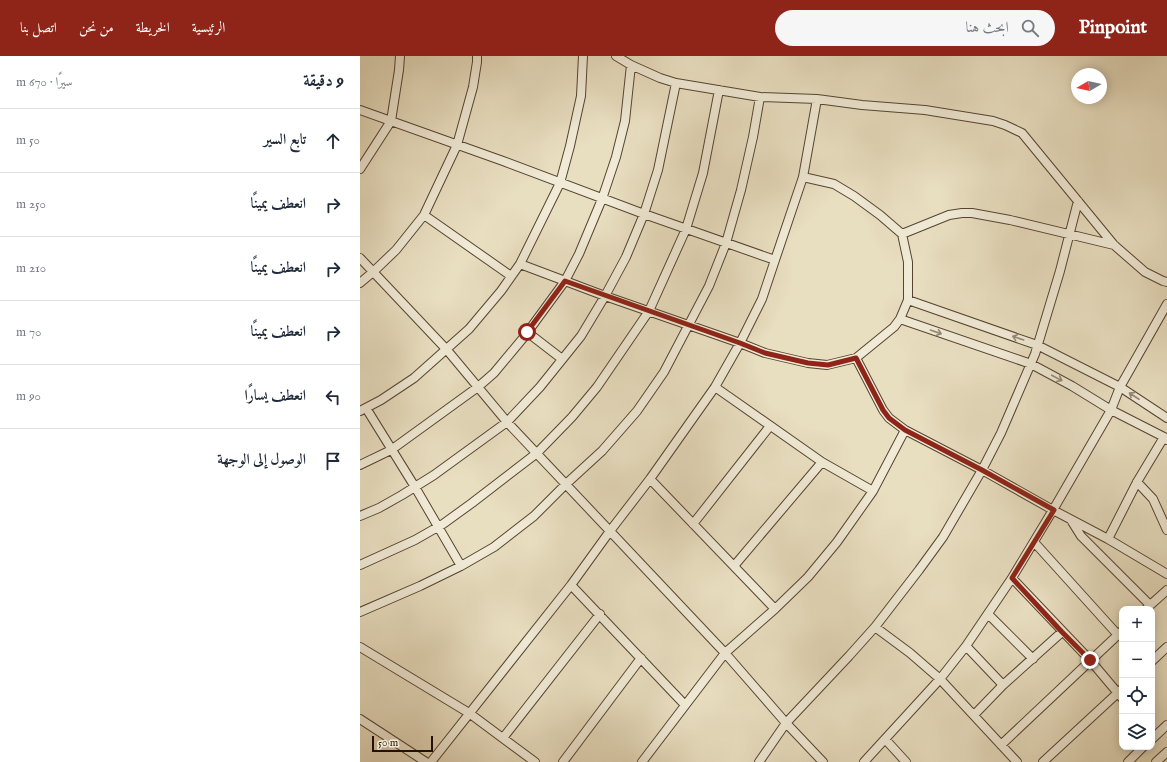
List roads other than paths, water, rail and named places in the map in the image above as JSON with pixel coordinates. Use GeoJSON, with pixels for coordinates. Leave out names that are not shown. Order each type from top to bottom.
{"type":"FeatureCollection","features":[{"type":"Feature","properties":{"kind":"street"},"geometry":{"type":"LineString","coordinates":[[360,169],[391,121],[400,56]]}},
{"type":"Feature","properties":{"kind":"street"},"geometry":{"type":"LineString","coordinates":[[360,283],[396,250],[424,215],[457,145],[473,87],[477,56]]}},
{"type":"Feature","properties":{"kind":"street"},"geometry":{"type":"LineString","coordinates":[[461,566],[415,487],[363,410],[414,378],[470,329],[501,291],[520,264],[560,183],[581,96],[583,56]]}},
{"type":"Feature","properties":{"kind":"street"},"geometry":{"type":"LineString","coordinates":[[616,56],[631,65],[660,78],[676,83],[760,97],[817,100],[925,110],[993,121],[1006,125],[1022,133],[1114,245],[1145,272],[1167,282]]}},
{"type":"Feature","properties":{"kind":"street"},"geometry":{"type":"LineString","coordinates":[[360,465],[391,450],[478,387],[494,373],[565,281],[579,254],[602,199],[616,157],[625,121],[631,65]]}},
{"type":"Feature","properties":{"kind":"street"},"geometry":{"type":"LineString","coordinates":[[360,516],[379,508],[415,487],[507,422],[540,387],[581,336],[626,257],[644,214],[658,170],[676,83]]}},
{"type":"Feature","properties":{"kind":"street"},"geometry":{"type":"LineString","coordinates":[[360,565],[415,540],[438,527],[472,503],[537,453],[572,417],[597,387],[649,311],[686,229],[703,173],[719,90]]}},
{"type":"Feature","properties":{"kind":"street"},"geometry":{"type":"LineString","coordinates":[[360,612],[420,586],[461,566],[494,547],[534,516],[602,451],[638,411],[664,372],[689,325],[709,286],[726,243],[741,190],[753,138],[760,97]]}},
{"type":"Feature","properties":{"kind":"street"},"geometry":{"type":"LineString","coordinates":[[431,762],[571,584],[650,479],[715,387],[740,343],[762,299],[803,177],[817,100]]}},
{"type":"Feature","properties":{"kind":"street"},"geometry":{"type":"LineString","coordinates":[[360,110],[503,161],[602,199],[775,260]]}},
{"type":"Feature","properties":{"kind":"street"},"geometry":{"type":"LineString","coordinates":[[520,264],[765,353],[808,363],[828,365],[856,358],[894,327],[900,319],[908,300],[908,262],[902,234],[880,215],[848,192],[834,184],[803,177]]}},
{"type":"Feature","properties":{"kind":"street"},"geometry":{"type":"LineString","coordinates":[[759,762],[786,723],[875,627],[919,570],[943,537],[982,470],[1001,433],[1031,364],[1070,234],[1078,201]]}},
{"type":"Feature","properties":{"kind":"street"},"geometry":{"type":"LineString","coordinates":[[902,234],[949,215],[966,213],[1010,220],[1114,245]]}},
{"type":"Feature","properties":{"kind":"street"},"geometry":{"type":"LineString","coordinates":[[424,215],[511,276]]}},
{"type":"Feature","properties":{"kind":"street"},"geometry":{"type":"LineString","coordinates":[[360,258],[447,350],[507,422],[725,654],[823,762]]}},
{"type":"Feature","properties":{"kind":"street"},"geometry":{"type":"LineString","coordinates":[[908,300],[1037,345],[1120,387],[1167,418]]}},
{"type":"Feature","properties":{"kind":"street"},"geometry":{"type":"LineString","coordinates":[[864,762],[940,679],[966,646],[1012,578],[1054,510],[1111,410],[1120,387],[1167,304]]}},
{"type":"Feature","properties":{"kind":"street"},"geometry":{"type":"LineString","coordinates":[[900,319],[1031,364],[1072,386],[1111,410],[1166,438],[1137,482],[1108,539]]}},
{"type":"Feature","properties":{"kind":"street"},"geometry":{"type":"LineString","coordinates":[[527,332],[562,359]]}},
{"type":"Feature","properties":{"kind":"street"},"geometry":{"type":"LineString","coordinates":[[856,358],[883,410],[889,418],[905,430],[1108,539],[1167,574]]}},
{"type":"Feature","properties":{"kind":"street"},"geometry":{"type":"LineString","coordinates":[[715,387],[822,462],[873,491]]}},
{"type":"Feature","properties":{"kind":"street"},"geometry":{"type":"LineString","coordinates":[[693,524],[770,426]]}},
{"type":"Feature","properties":{"kind":"street"},"geometry":{"type":"LineString","coordinates":[[642,762],[725,654],[808,577],[837,542],[873,491],[905,430]]}},
{"type":"Feature","properties":{"kind":"street"},"geometry":{"type":"LineString","coordinates":[[734,566],[822,462]]}},
{"type":"Feature","properties":{"kind":"street"},"geometry":{"type":"LineString","coordinates":[[650,479],[775,609]]}},
{"type":"Feature","properties":{"kind":"street"},"geometry":{"type":"LineString","coordinates":[[1137,482],[1153,499],[1167,530]]}},
{"type":"Feature","properties":{"kind":"street"},"geometry":{"type":"LineString","coordinates":[[1071,519],[1081,536],[1147,606]]}},
{"type":"Feature","properties":{"kind":"street"},"geometry":{"type":"LineString","coordinates":[[1034,542],[1119,632]]}},
{"type":"Feature","properties":{"kind":"street"},"geometry":{"type":"LineString","coordinates":[[1012,578],[1119,692]]}},
{"type":"Feature","properties":{"kind":"street"},"geometry":{"type":"LineString","coordinates":[[571,584],[685,706]]}},
{"type":"Feature","properties":{"kind":"street"},"geometry":{"type":"LineString","coordinates":[[1149,606],[1167,590]]}},
{"type":"Feature","properties":{"kind":"street"},"geometry":{"type":"LineString","coordinates":[[502,738],[600,614]]}},
{"type":"Feature","properties":{"kind":"street"},"geometry":{"type":"LineString","coordinates":[[988,614],[1033,659]]}},
{"type":"Feature","properties":{"kind":"street"},"geometry":{"type":"LineString","coordinates":[[875,627],[910,653],[940,679],[1017,762]]}},
{"type":"Feature","properties":{"kind":"street"},"geometry":{"type":"LineString","coordinates":[[974,715],[1004,685],[1062,632]]}},
{"type":"Feature","properties":{"kind":"street"},"geometry":{"type":"LineString","coordinates":[[1001,745],[1119,634]]}},
{"type":"Feature","properties":{"kind":"street"},"geometry":{"type":"LineString","coordinates":[[966,646],[1004,685]]}},
{"type":"Feature","properties":{"kind":"street"},"geometry":{"type":"LineString","coordinates":[[360,647],[469,714],[534,762]]}},
{"type":"Feature","properties":{"kind":"street"},"geometry":{"type":"LineString","coordinates":[[1155,658],[1167,647]]}},
{"type":"Feature","properties":{"kind":"street"},"geometry":{"type":"LineString","coordinates":[[563,762],[641,658]]}},
{"type":"Feature","properties":{"kind":"street"},"geometry":{"type":"LineString","coordinates":[[1043,762],[1119,694]]}},
{"type":"Feature","properties":{"kind":"street"},"geometry":{"type":"LineString","coordinates":[[360,719],[426,762]]}},
{"type":"Feature","properties":{"kind":"street"},"geometry":{"type":"LineString","coordinates":[[1155,733],[1167,725]]}},
{"type":"Feature","properties":{"kind":"street"},"geometry":{"type":"LineString","coordinates":[[885,739],[906,762]]}},
{"type":"Feature","properties":{"kind":"street"},"geometry":{"type":"LineString","coordinates":[[1128,762],[1141,750]]}},
{"type":"Feature","properties":{"kind":"street"},"geometry":{"type":"LineString","coordinates":[[1156,762],[1167,752]]}}]}
